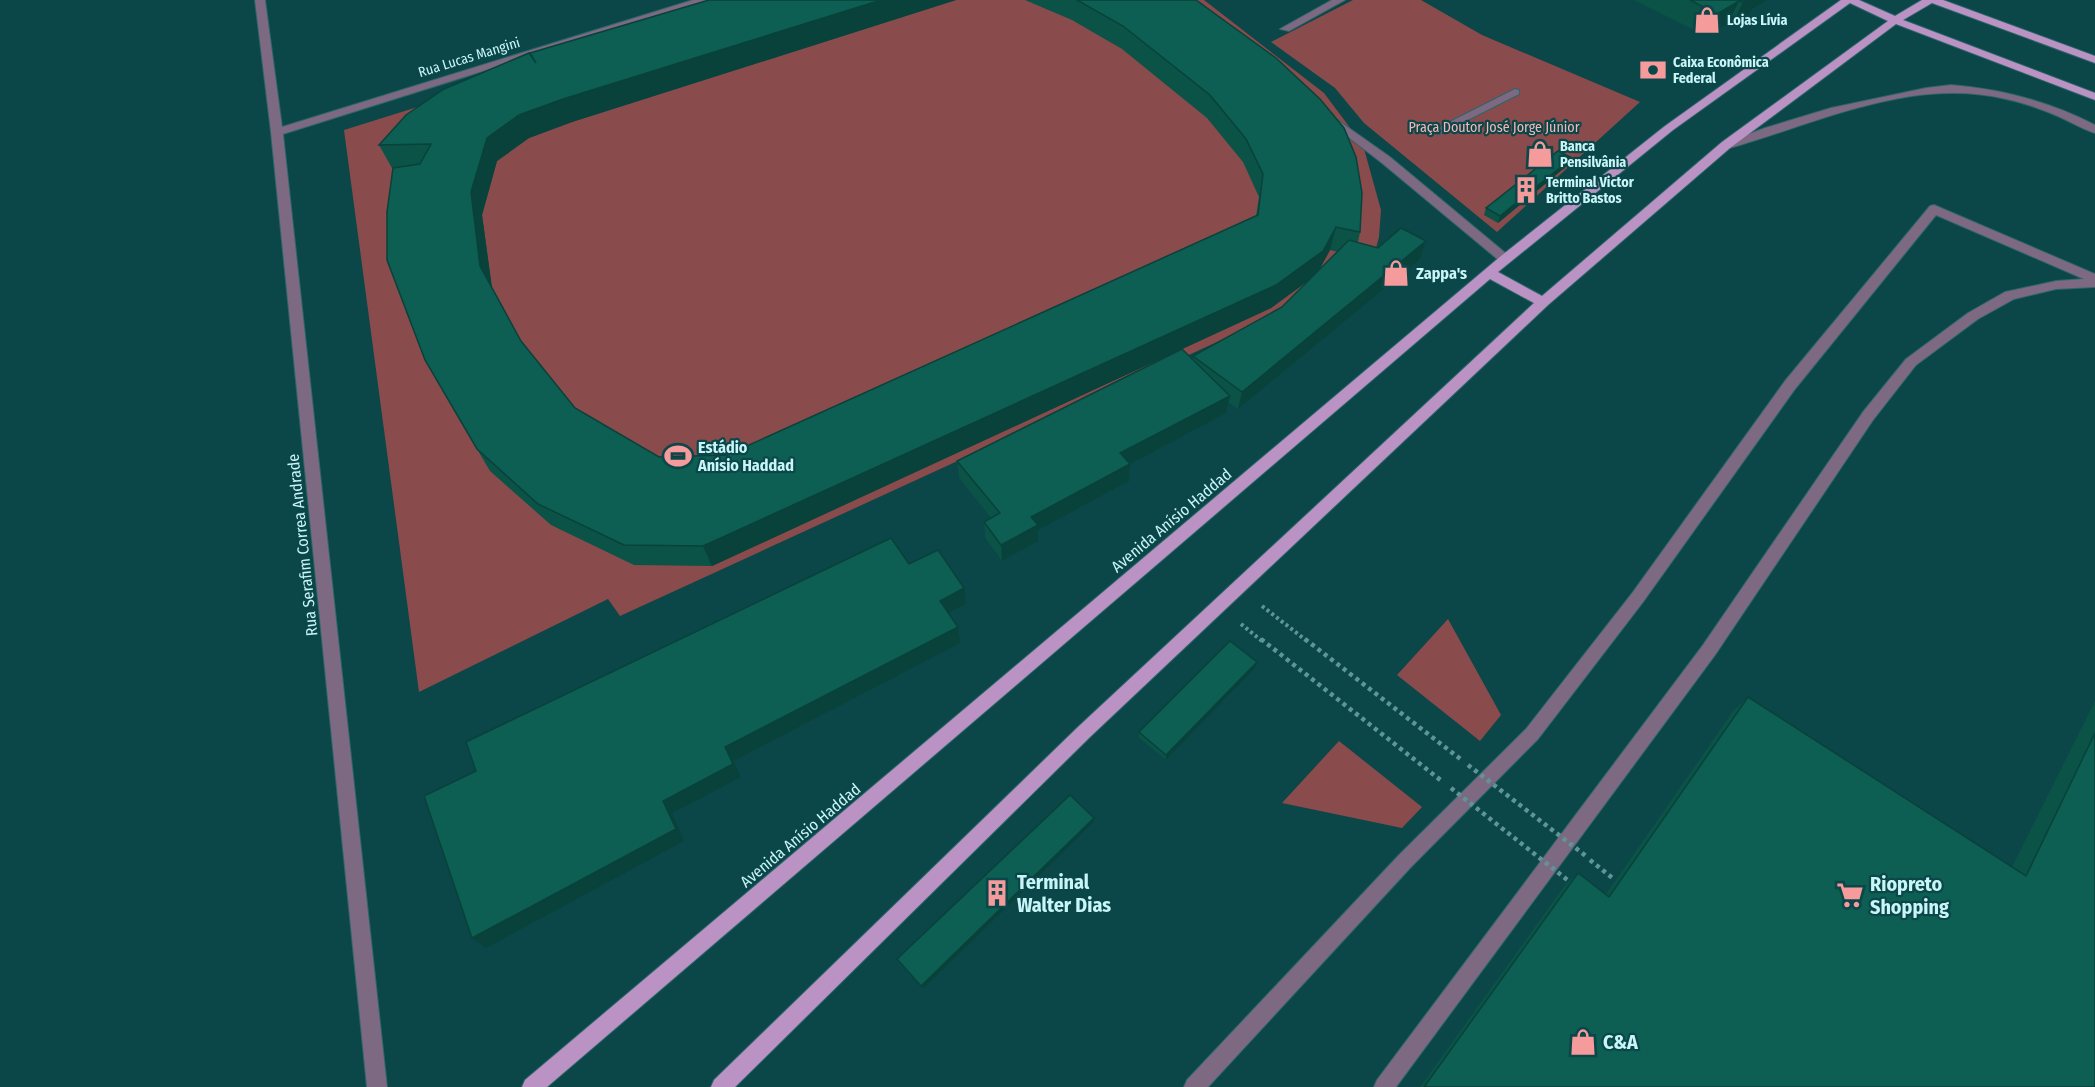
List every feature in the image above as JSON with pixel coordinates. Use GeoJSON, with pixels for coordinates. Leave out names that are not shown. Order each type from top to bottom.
{"type":"FeatureCollection","features":[{"type":"Feature","properties":{"kind":"main road"},"geometry":{"type":"LineString","coordinates":[[1849,0],[2095,97]]}},
{"type":"Feature","properties":{"kind":"main road","name":"Avenida Anísio Haddad"},"geometry":{"type":"LineString","coordinates":[[532,1087],[1505,259],[1669,128],[1849,0]]}},
{"type":"Feature","properties":{"kind":"main road"},"geometry":{"type":"LineString","coordinates":[[721,1087],[1217,605],[1543,302],[1726,145],[1895,20],[1929,0]]}},
{"type":"Feature","properties":{"kind":"main road"},"geometry":{"type":"LineString","coordinates":[[1934,0],[2095,60]]}},
{"type":"Feature","properties":{"kind":"main road"},"geometry":{"type":"LineString","coordinates":[[1489,273],[1543,302]]}},
{"type":"Feature","properties":{"kind":"street","name":"Rua Serafim Correa Andrade"},"geometry":{"type":"LineString","coordinates":[[260,0],[277,132],[377,1087]]}},
{"type":"Feature","properties":{"kind":"street","name":"Rua Lucas Mangini"},"geometry":{"type":"LineString","coordinates":[[277,132],[704,0]]}},
{"type":"Feature","properties":{"kind":"street"},"geometry":{"type":"LineString","coordinates":[[1285,29],[1340,0]]}},
{"type":"Feature","properties":{"kind":"street"},"geometry":{"type":"LineString","coordinates":[[1726,145],[1801,119],[1870,101],[1949,88],[2012,97],[2049,108],[2095,130]]}},
{"type":"Feature","properties":{"kind":"street"},"geometry":{"type":"LineString","coordinates":[[1437,131],[1515,92]]}},
{"type":"Feature","properties":{"kind":"street"},"geometry":{"type":"LineString","coordinates":[[1319,109],[1386,160],[1505,259]]}},
{"type":"Feature","properties":{"kind":"street"},"geometry":{"type":"LineString","coordinates":[[1194,1087],[1405,861],[1532,734],[1638,597],[1790,385],[1934,209],[2095,281]]}},
{"type":"Feature","properties":{"kind":"street"},"geometry":{"type":"LineString","coordinates":[[1383,1087],[1709,650],[1868,416],[1911,362],[1965,321],[2010,296],[2056,285],[2095,281]]}},
{"type":"Feature","properties":{"kind":"path"},"geometry":{"type":"LineString","coordinates":[[1237,587],[1616,880]]}},
{"type":"Feature","properties":{"kind":"path"},"geometry":{"type":"LineString","coordinates":[[1217,605],[1577,887]]}},
{"type":"Feature","properties":{"kind":"green space","name":"Estádio Anísio Haddad"},"geometry":{"type":"Polygon","coordinates":[[[759,0],[1204,0],[1324,93],[1363,145],[1381,210],[1379,237],[1372,263],[1334,255],[1321,277],[1280,313],[620,616],[608,599],[419,692],[344,130],[759,0]]]}},
{"type":"Feature","properties":{"kind":"green space","name":"Praça Doutor José Jorge Júnior"},"geometry":{"type":"Polygon","coordinates":[[[1353,0],[1421,0],[1482,35],[1640,102],[1497,232],[1364,123],[1335,88],[1271,42],[1353,0]]]}},
{"type":"Feature","properties":{"kind":"green space"},"geometry":{"type":"Polygon","coordinates":[[[1448,619],[1501,715],[1480,741],[1397,675],[1448,619]]]}},
{"type":"Feature","properties":{"kind":"green space"},"geometry":{"type":"Polygon","coordinates":[[[1339,741],[1422,807],[1402,828],[1282,803],[1339,741]]]}},
{"type":"Feature","properties":{"kind":"building"},"geometry":{"type":"Polygon","coordinates":[[[709,0],[881,0],[563,99],[519,115],[487,138],[471,192],[480,266],[521,341],[575,408],[659,457],[727,455],[1258,215],[1263,174],[1246,139],[1210,95],[1123,26],[1077,0],[1196,0],[1276,58],[1320,99],[1344,128],[1356,157],[1362,193],[1360,232],[1336,227],[1323,251],[1276,285],[703,546],[624,545],[538,504],[477,449],[425,360],[387,260],[387,212],[393,168],[420,164],[431,144],[379,145],[406,115],[444,89],[529,53],[536,63],[530,53],[709,0]]]}},
{"type":"Feature","properties":{"kind":"building"},"geometry":{"type":"Polygon","coordinates":[[[1690,0],[1748,0],[1739,1],[1717,14],[1690,0]]]}},
{"type":"Feature","properties":{"kind":"building","name":"Terminal Victor Britto Bastos"},"geometry":{"type":"Polygon","coordinates":[[[1558,151],[1572,158],[1500,216],[1486,208],[1558,151]]]}},
{"type":"Feature","properties":{"kind":"building"},"geometry":{"type":"Polygon","coordinates":[[[1401,228],[1426,241],[1242,392],[1193,356],[1282,307],[1349,240],[1378,248],[1401,228]]]}},
{"type":"Feature","properties":{"kind":"building"},"geometry":{"type":"Polygon","coordinates":[[[1182,349],[1230,396],[1120,453],[1130,464],[1031,517],[1038,525],[1001,545],[984,522],[1000,513],[957,461],[1182,349]]]}},
{"type":"Feature","properties":{"kind":"building"},"geometry":{"type":"Polygon","coordinates":[[[891,538],[909,564],[938,550],[964,588],[940,601],[958,627],[725,747],[733,764],[663,801],[676,829],[472,938],[424,796],[476,771],[466,742],[891,538]]]}},
{"type":"Feature","properties":{"kind":"building"},"geometry":{"type":"Polygon","coordinates":[[[1230,641],[1257,662],[1166,755],[1139,732],[1230,641]]]}},
{"type":"Feature","properties":{"kind":"building","name":"Riopreto Shopping"},"geometry":{"type":"Polygon","coordinates":[[[1748,697],[2026,876],[2095,733],[2095,1087],[1424,1087],[1578,873],[1609,897],[1748,697]]]}},
{"type":"Feature","properties":{"kind":"building","name":"Terminal Walter Dias"},"geometry":{"type":"Polygon","coordinates":[[[1070,795],[1094,818],[921,986],[897,959],[1070,795]]]}},
{"type":"Feature","properties":{"kind":"place","name":"Lojas Lívia"},"geometry":{"type":"Point","coordinates":[1707,20]}},
{"type":"Feature","properties":{"kind":"place","name":"Caixa Econômica Federal"},"geometry":{"type":"Point","coordinates":[1653,70]}},
{"type":"Feature","properties":{"kind":"place","name":"Banca Pensilvânia"},"geometry":{"type":"Point","coordinates":[1540,154]}},
{"type":"Feature","properties":{"kind":"place","name":"Terminal Victor Britto Bastos"},"geometry":{"type":"Point","coordinates":[1526,190]}},
{"type":"Feature","properties":{"kind":"place","name":"Zappa's"},"geometry":{"type":"Point","coordinates":[1396,273]}},
{"type":"Feature","properties":{"kind":"place","name":"Estádio Anísio Haddad"},"geometry":{"type":"Point","coordinates":[678,456]}},
{"type":"Feature","properties":{"kind":"place","name":"Terminal Walter Dias"},"geometry":{"type":"Point","coordinates":[997,893]}},
{"type":"Feature","properties":{"kind":"place","name":"Riopreto Shopping"},"geometry":{"type":"Point","coordinates":[1850,895]}},
{"type":"Feature","properties":{"kind":"place","name":"C&A"},"geometry":{"type":"Point","coordinates":[1583,1042]}}]}
